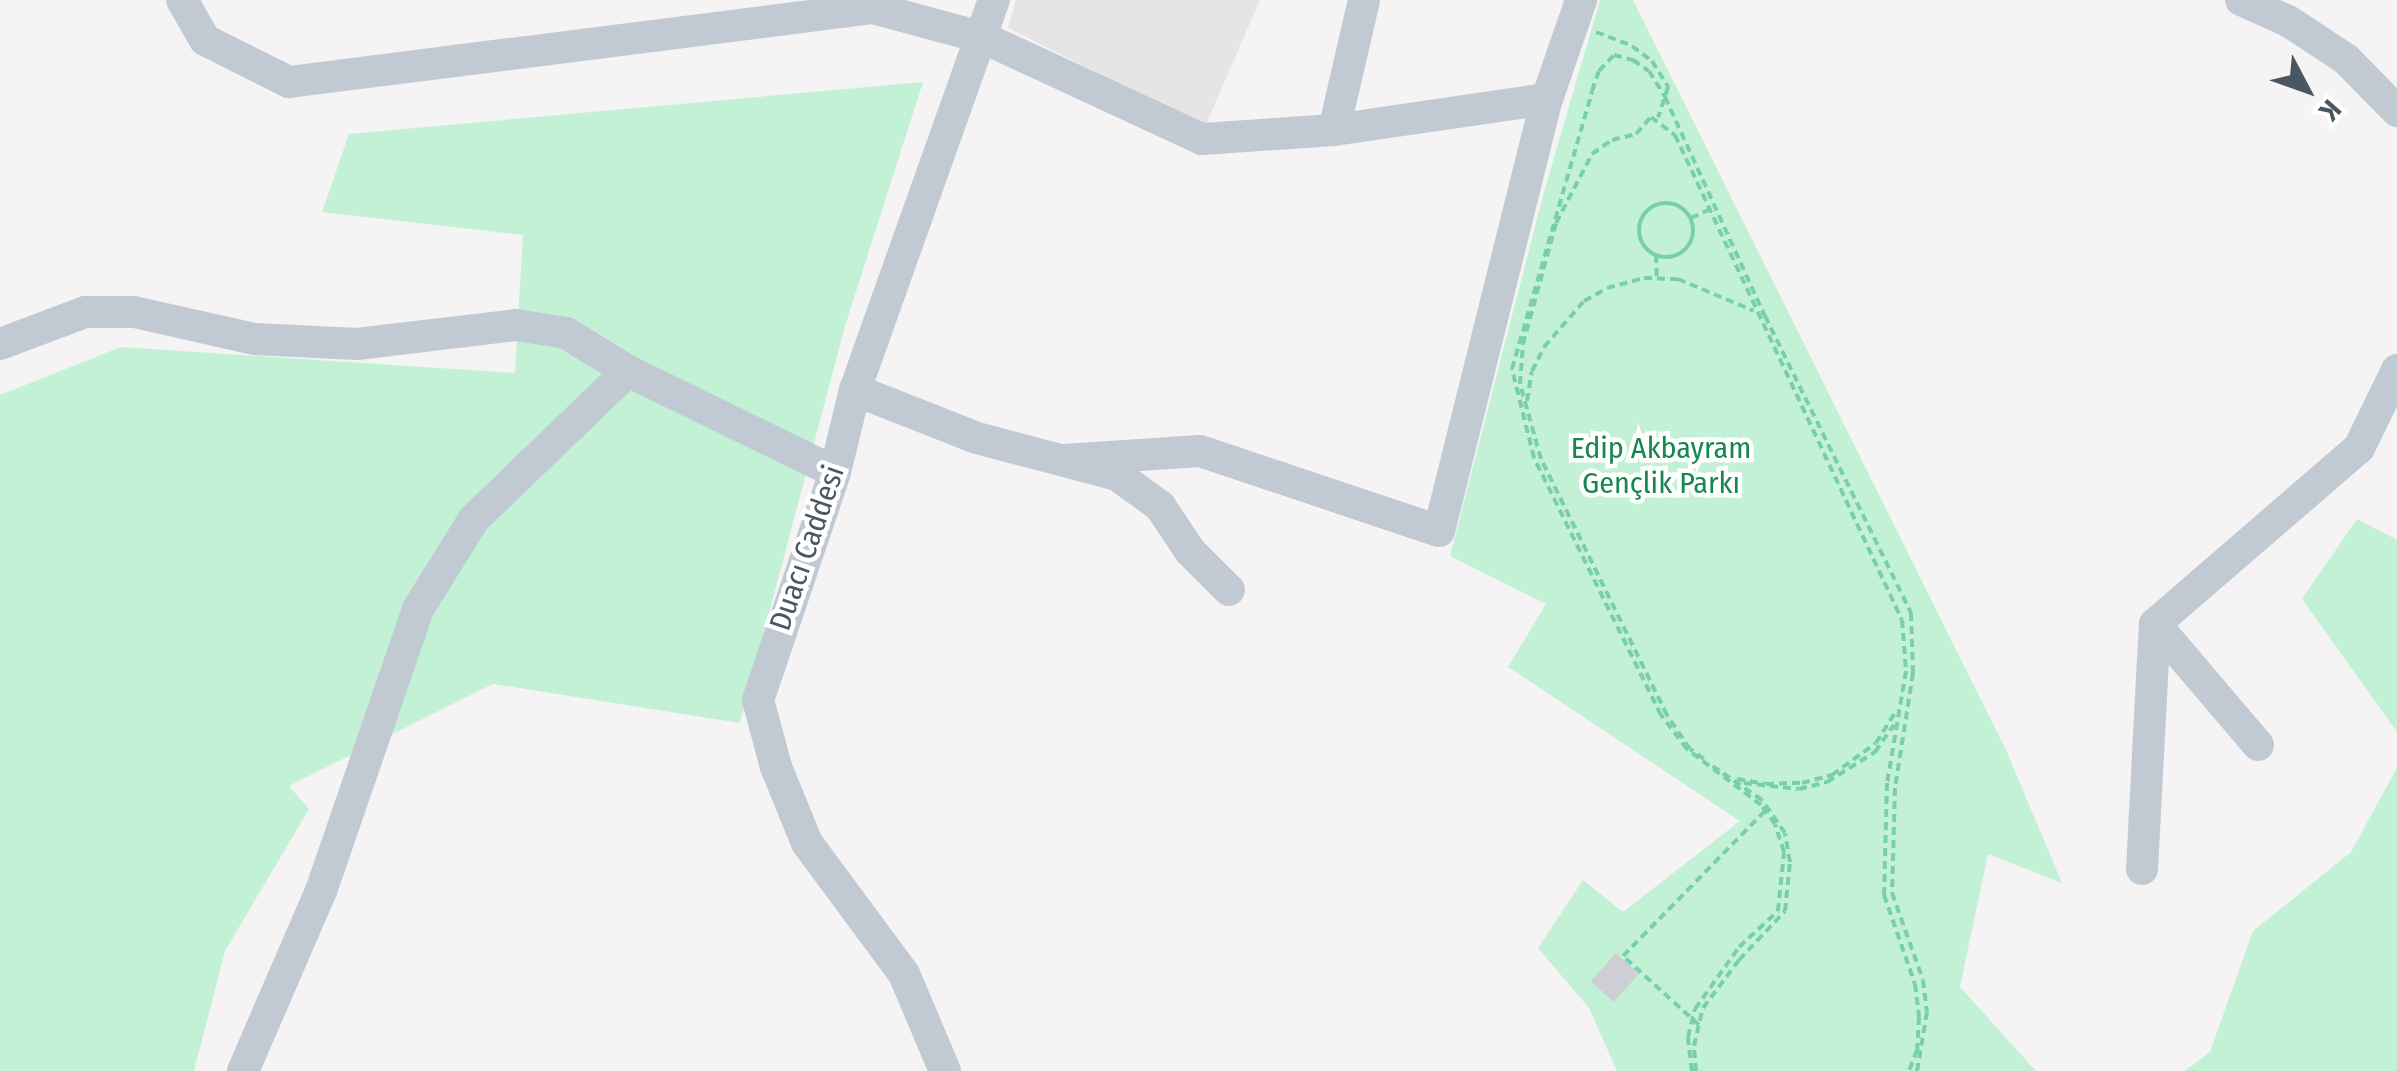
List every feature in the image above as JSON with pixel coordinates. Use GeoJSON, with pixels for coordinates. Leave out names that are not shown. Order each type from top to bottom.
{"type":"FeatureCollection","features":[{"type":"Feature","properties":{"kind":"street"},"geometry":{"type":"LineString","coordinates":[[182,0],[205,40],[289,82],[873,8],[984,38],[1202,139],[1334,130],[1547,99]]}},
{"type":"Feature","properties":{"kind":"street","name":"Duacı Caddesi"},"geometry":{"type":"LineString","coordinates":[[945,1071],[904,974],[807,843],[776,767],[758,700],[835,472],[854,390],[984,38],[994,0]]}},
{"type":"Feature","properties":{"kind":"street"},"geometry":{"type":"LineString","coordinates":[[1334,130],[1364,0]]}},
{"type":"Feature","properties":{"kind":"street"},"geometry":{"type":"LineString","coordinates":[[2241,0],[2288,21],[2346,59],[2397,111]]}},
{"type":"Feature","properties":{"kind":"street"},"geometry":{"type":"LineString","coordinates":[[1064,460],[1200,452],[1439,531],[1547,99],[1577,12]]}},
{"type":"Feature","properties":{"kind":"street"},"geometry":{"type":"LineString","coordinates":[[0,344],[85,312],[134,312],[255,339],[357,344],[516,325],[566,333],[628,371],[835,472]]}},
{"type":"Feature","properties":{"kind":"street"},"geometry":{"type":"LineString","coordinates":[[2142,869],[2155,624],[2359,448],[2397,370]]}},
{"type":"Feature","properties":{"kind":"street"},"geometry":{"type":"LineString","coordinates":[[243,1071],[321,892],[418,609],[474,520],[628,371]]}},
{"type":"Feature","properties":{"kind":"street"},"geometry":{"type":"LineString","coordinates":[[854,390],[977,438],[1117,475],[1160,506],[1190,551],[1229,590]]}},
{"type":"Feature","properties":{"kind":"street"},"geometry":{"type":"LineString","coordinates":[[2155,624],[2258,745]]}},
{"type":"Feature","properties":{"kind":"path"},"geometry":{"type":"LineString","coordinates":[[1577,12],[1652,61],[1668,87],[1658,118]]}},
{"type":"Feature","properties":{"kind":"path"},"geometry":{"type":"LineString","coordinates":[[1694,1071],[1688,1037],[1692,1020],[1708,986],[1778,911],[1784,890],[1784,852],[1766,810],[1687,750],[1661,716],[1534,458],[1512,369],[1554,211],[1599,71],[1614,56],[1633,60],[1649,71],[1665,97],[1764,316],[1911,614],[1910,699],[1895,788],[1892,893],[1923,980],[1927,1012],[1917,1071]]}},
{"type":"Feature","properties":{"kind":"path"},"geometry":{"type":"LineString","coordinates":[[1694,1071],[1703,1008],[1739,960],[1785,912],[1790,862],[1784,833],[1737,780],[1690,749],[1666,716],[1541,459],[1520,384],[1522,344],[1556,223],[1596,150],[1636,134],[1651,116],[1674,135],[1902,620],[1906,671],[1887,783],[1884,895],[1915,984],[1917,1050],[1909,1071]]}},
{"type":"Feature","properties":{"kind":"path"},"geometry":{"type":"LineString","coordinates":[[1668,202],[1680,206],[1691,218],[1693,236],[1688,248],[1677,256],[1656,255],[1642,244],[1638,231],[1646,210],[1668,202]]}},
{"type":"Feature","properties":{"kind":"path"},"geometry":{"type":"LineString","coordinates":[[1691,218],[1708,210]]}},
{"type":"Feature","properties":{"kind":"path"},"geometry":{"type":"LineString","coordinates":[[1656,255],[1657,278]]}},
{"type":"Feature","properties":{"kind":"path"},"geometry":{"type":"LineString","coordinates":[[1526,406],[1532,371],[1544,347],[1584,301],[1607,288],[1657,278],[1678,279],[1754,312]]}},
{"type":"Feature","properties":{"kind":"path"},"geometry":{"type":"LineString","coordinates":[[1727,778],[1771,790],[1827,782],[1876,752],[1910,699]]}},
{"type":"Feature","properties":{"kind":"path"},"geometry":{"type":"LineString","coordinates":[[1737,780],[1784,784],[1832,775],[1876,744],[1900,706]]}},
{"type":"Feature","properties":{"kind":"path"},"geometry":{"type":"LineString","coordinates":[[1698,1026],[1624,956],[1766,810]]}},
{"type":"Feature","properties":{"kind":"shaded area"},"geometry":{"type":"Polygon","coordinates":[[[1016,0],[1260,0],[1205,127],[1008,28],[1016,0]]]}},
{"type":"Feature","properties":{"kind":"green space","name":"Edip Akbayram Gençlik Parkı"},"geometry":{"type":"Polygon","coordinates":[[[1600,0],[1633,0],[2006,750],[2062,883],[1988,854],[1960,987],[2036,1071],[1617,1071],[1589,1008],[1538,948],[1583,880],[1623,912],[1740,821],[1508,667],[1546,604],[1450,556],[1544,192],[1600,0]]]}},
{"type":"Feature","properties":{"kind":"green space"},"geometry":{"type":"Polygon","coordinates":[[[923,82],[845,326],[740,723],[493,684],[289,786],[309,809],[225,951],[194,1071],[0,1071],[0,395],[121,347],[515,373],[523,235],[322,212],[349,134],[923,82]]]}},
{"type":"Feature","properties":{"kind":"green space"},"geometry":{"type":"Polygon","coordinates":[[[2357,519],[2397,540],[2397,732],[2302,599],[2357,519]]]}},
{"type":"Feature","properties":{"kind":"green space"},"geometry":{"type":"Polygon","coordinates":[[[2397,768],[2397,1071],[2185,1071],[2210,1052],[2253,931],[2351,852],[2397,768]]]}},
{"type":"Feature","properties":{"kind":"building"},"geometry":{"type":"Polygon","coordinates":[[[1616,953],[1639,974],[1614,1002],[1591,981],[1616,953]]]}}]}
